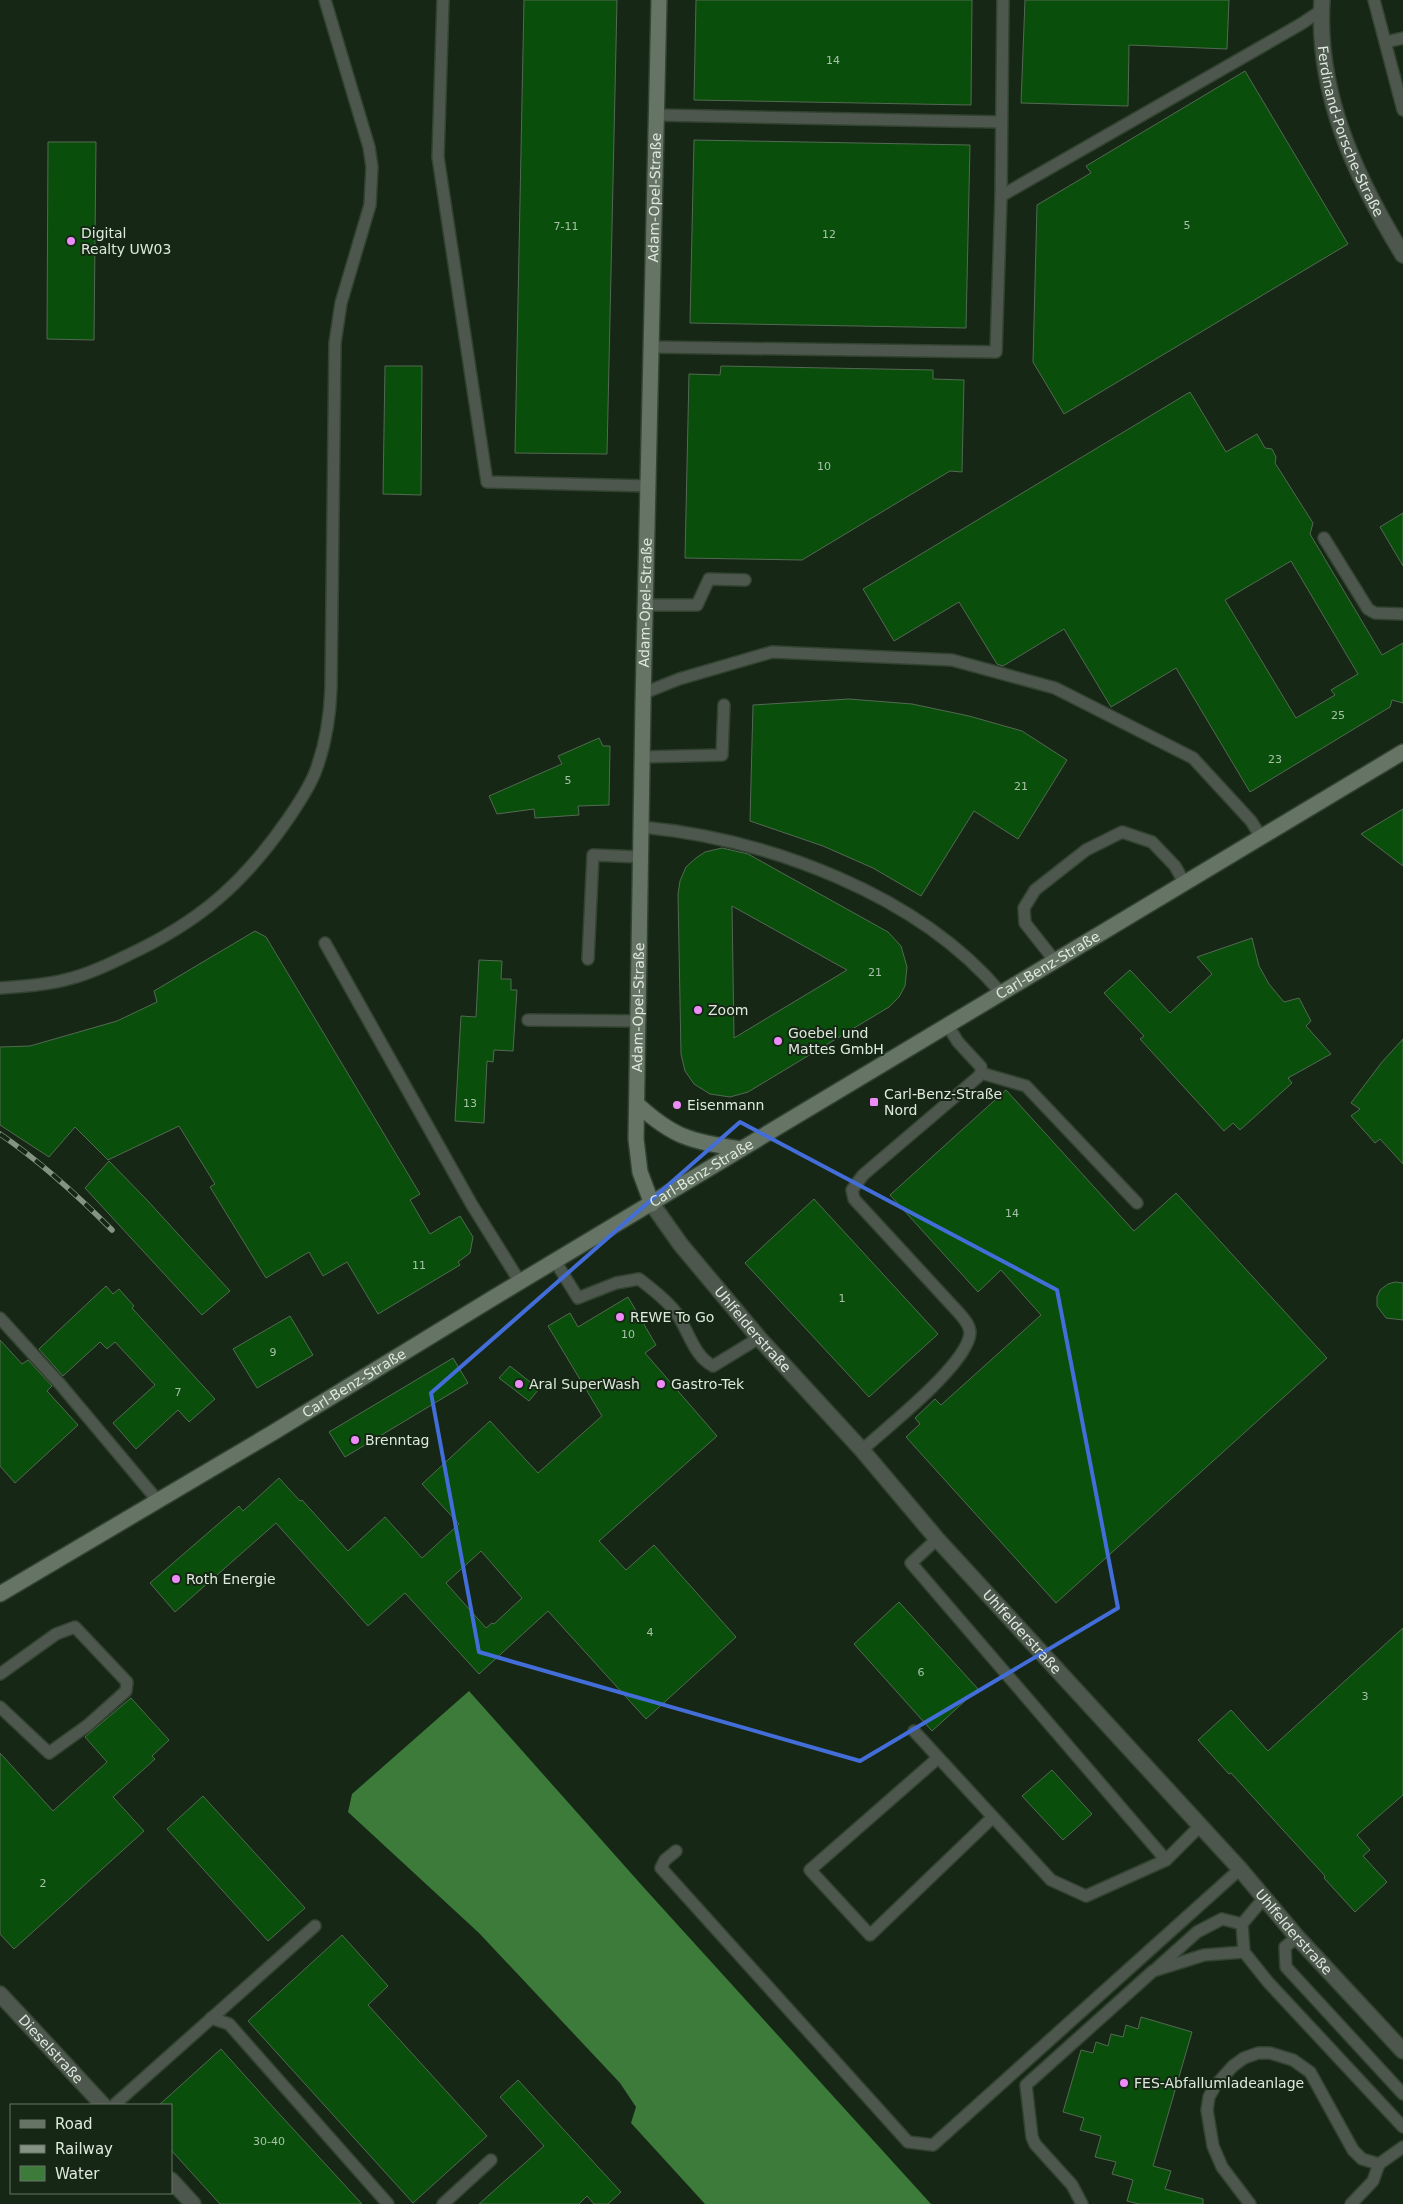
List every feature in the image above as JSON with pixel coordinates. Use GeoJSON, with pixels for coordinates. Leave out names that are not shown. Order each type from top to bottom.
{"type":"FeatureCollection","features":[{"type":"Feature","properties":{"kind":"main road","name":"Adam-Opel-Straße"},"geometry":{"type":"LineString","coordinates":[[652,1204],[639,1164],[636,1139],[642,757],[660,0]]}},
{"type":"Feature","properties":{"kind":"main road","name":"Carl-Benz-Straße"},"geometry":{"type":"LineString","coordinates":[[0,1594],[158,1501],[1403,752]]}},
{"type":"Feature","properties":{"kind":"main road"},"geometry":{"type":"LineString","coordinates":[[637,1104],[665,1127],[685,1138],[699,1143],[742,1149]]}},
{"type":"Feature","properties":{"kind":"street","name":"Ferdinand-Porsche-Straße"},"geometry":{"type":"LineString","coordinates":[[1322,5],[1324,45],[1337,118],[1363,186],[1403,256]]}},
{"type":"Feature","properties":{"kind":"street","name":"Uhlfelderstraße"},"geometry":{"type":"LineString","coordinates":[[652,1204],[681,1246],[759,1338],[862,1450],[937,1539],[1240,1869],[1296,1937],[1403,2051]]}},
{"type":"Feature","properties":{"kind":"street","name":"Dieselstraße"},"geometry":{"type":"LineString","coordinates":[[0,1994],[101,2104]]}},
{"type":"Feature","properties":{"kind":"street"},"geometry":{"type":"LineString","coordinates":[[172,2181],[193,2204]]}},
{"type":"Feature","properties":{"kind":"lane"},"geometry":{"type":"LineString","coordinates":[[0,988],[72,978],[105,966],[175,931],[204,912],[228,891],[259,858],[282,827],[316,773],[330,719],[334,344],[341,303],[370,205],[372,185],[369,147],[325,0]]}},
{"type":"Feature","properties":{"kind":"lane"},"geometry":{"type":"LineString","coordinates":[[443,0],[438,157],[487,482],[648,486]]}},
{"type":"Feature","properties":{"kind":"lane"},"geometry":{"type":"LineString","coordinates":[[652,347],[996,352],[1001,196],[1003,0]]}},
{"type":"Feature","properties":{"kind":"lane"},"geometry":{"type":"LineString","coordinates":[[1374,0],[1403,110]]}},
{"type":"Feature","properties":{"kind":"lane"},"geometry":{"type":"LineString","coordinates":[[1001,196],[1301,24],[1322,5]]}},
{"type":"Feature","properties":{"kind":"lane"},"geometry":{"type":"LineString","coordinates":[[1386,42],[1403,38]]}},
{"type":"Feature","properties":{"kind":"lane"},"geometry":{"type":"LineString","coordinates":[[657,115],[1002,122]]}},
{"type":"Feature","properties":{"kind":"lane"},"geometry":{"type":"LineString","coordinates":[[1324,538],[1368,609],[1375,613],[1403,614]]}},
{"type":"Feature","properties":{"kind":"lane"},"geometry":{"type":"LineString","coordinates":[[646,605],[697,605],[709,579],[745,580]]}},
{"type":"Feature","properties":{"kind":"lane"},"geometry":{"type":"LineString","coordinates":[[644,693],[679,679],[772,652],[952,660],[1055,688],[1193,758],[1251,821],[1261,837]]}},
{"type":"Feature","properties":{"kind":"lane"},"geometry":{"type":"LineString","coordinates":[[642,757],[722,755],[724,705]]}},
{"type":"Feature","properties":{"kind":"lane"},"geometry":{"type":"LineString","coordinates":[[642,827],[728,840],[788,858],[832,875],[897,908],[939,935],[974,963],[1002,993]]}},
{"type":"Feature","properties":{"kind":"lane"},"geometry":{"type":"LineString","coordinates":[[1055,961],[1025,923],[1024,908],[1035,890],[1086,850],[1122,832],[1152,842],[1175,866],[1185,884]]}},
{"type":"Feature","properties":{"kind":"lane"},"geometry":{"type":"LineString","coordinates":[[588,958],[593,855],[641,858]]}},
{"type":"Feature","properties":{"kind":"lane"},"geometry":{"type":"LineString","coordinates":[[326,943],[472,1205],[520,1282]]}},
{"type":"Feature","properties":{"kind":"lane"},"geometry":{"type":"LineString","coordinates":[[528,1020],[638,1021]]}},
{"type":"Feature","properties":{"kind":"lane"},"geometry":{"type":"LineString","coordinates":[[862,1450],[949,1371],[962,1354],[970,1332],[969,1326],[960,1313],[854,1200],[852,1190],[863,1175],[981,1073],[981,1067],[958,1042],[948,1026]]}},
{"type":"Feature","properties":{"kind":"lane"},"geometry":{"type":"LineString","coordinates":[[981,1073],[1026,1086],[1137,1203]]}},
{"type":"Feature","properties":{"kind":"lane"},"geometry":{"type":"LineString","coordinates":[[555,1261],[578,1298],[616,1284],[639,1279],[673,1308],[686,1327],[698,1353],[705,1362],[713,1366],[759,1338]]}},
{"type":"Feature","properties":{"kind":"lane"},"geometry":{"type":"LineString","coordinates":[[0,1318],[60,1384],[158,1501]]}},
{"type":"Feature","properties":{"kind":"lane"},"geometry":{"type":"LineString","coordinates":[[937,1539],[911,1563],[1166,1860]]}},
{"type":"Feature","properties":{"kind":"lane"},"geometry":{"type":"LineString","coordinates":[[0,1674],[56,1634],[76,1626],[127,1682],[126,1691],[88,1724],[49,1752],[0,1708]]}},
{"type":"Feature","properties":{"kind":"lane"},"geometry":{"type":"LineString","coordinates":[[914,1731],[1052,1880],[1086,1896],[1166,1860],[1200,1827]]}},
{"type":"Feature","properties":{"kind":"lane"},"geometry":{"type":"LineString","coordinates":[[938,1758],[810,1870],[870,1935],[994,1817]]}},
{"type":"Feature","properties":{"kind":"lane"},"geometry":{"type":"LineString","coordinates":[[676,1851],[666,1860],[662,1868],[908,2142],[933,2145],[1240,1869]]}},
{"type":"Feature","properties":{"kind":"lane"},"geometry":{"type":"LineString","coordinates":[[1264,1898],[1242,1924],[1244,1952],[1268,1982],[1403,2127]]}},
{"type":"Feature","properties":{"kind":"lane"},"geometry":{"type":"LineString","coordinates":[[1082,2204],[1072,2185],[1035,2144],[1032,2137],[1026,2085],[1197,1932],[1222,1920],[1242,1924]]}},
{"type":"Feature","properties":{"kind":"lane"},"geometry":{"type":"LineString","coordinates":[[115,2104],[315,1926]]}},
{"type":"Feature","properties":{"kind":"lane"},"geometry":{"type":"LineString","coordinates":[[1296,1937],[1284,1947],[1286,1967],[1403,2094]]}},
{"type":"Feature","properties":{"kind":"lane"},"geometry":{"type":"LineString","coordinates":[[1153,1971],[1204,1955],[1244,1952]]}},
{"type":"Feature","properties":{"kind":"lane"},"geometry":{"type":"LineString","coordinates":[[211,2018],[229,2024],[388,2204]]}},
{"type":"Feature","properties":{"kind":"lane"},"geometry":{"type":"LineString","coordinates":[[1250,2204],[1222,2167],[1214,2146],[1207,2110],[1209,2097],[1223,2076],[1233,2066],[1258,2054],[1283,2056],[1310,2072],[1353,2150],[1362,2159],[1379,2164]]}},
{"type":"Feature","properties":{"kind":"lane"},"geometry":{"type":"LineString","coordinates":[[1351,2204],[1373,2181],[1379,2164],[1403,2146]]}},
{"type":"Feature","properties":{"kind":"lane"},"geometry":{"type":"LineString","coordinates":[[443,2204],[491,2160]]}},
{"type":"Feature","properties":{"kind":"highlighted area"},"geometry":{"type":"Polygon","coordinates":[[[740,1122],[1057,1290],[1118,1608],[860,1761],[479,1652],[431,1393],[740,1122]]]}},
{"type":"Feature","properties":{"kind":"water"},"geometry":{"type":"Polygon","coordinates":[[[469,1691],[646,1890],[931,2204],[705,2204],[631,2123],[636,2107],[620,2083],[479,1933],[348,1812],[352,1794],[469,1691]]]}},
{"type":"Feature","properties":{"kind":"building"},"geometry":{"type":"Polygon","coordinates":[[[524,0],[617,0],[607,454],[515,453],[524,0]]]}},
{"type":"Feature","properties":{"kind":"building"},"geometry":{"type":"Polygon","coordinates":[[[696,0],[972,0],[971,105],[694,100],[696,0]]]}},
{"type":"Feature","properties":{"kind":"building"},"geometry":{"type":"Polygon","coordinates":[[[1025,0],[1229,0],[1227,49],[1129,45],[1128,106],[1021,103],[1025,0]]]}},
{"type":"Feature","properties":{"kind":"building"},"geometry":{"type":"Polygon","coordinates":[[[1245,71],[1348,244],[1064,414],[1033,362],[1037,205],[1091,173],[1086,166],[1245,71]]]}},
{"type":"Feature","properties":{"kind":"building"},"geometry":{"type":"Polygon","coordinates":[[[694,140],[970,145],[966,328],[690,323],[694,140]]]}},
{"type":"Feature","properties":{"kind":"building","name":"Digital Realty UW03"},"geometry":{"type":"Polygon","coordinates":[[[48,142],[96,142],[94,340],[47,339],[48,142]]]}},
{"type":"Feature","properties":{"kind":"building"},"geometry":{"type":"Polygon","coordinates":[[[385,366],[422,366],[421,495],[383,494],[385,366]]]}},
{"type":"Feature","properties":{"kind":"building"},"geometry":{"type":"Polygon","coordinates":[[[721,366],[933,370],[933,379],[964,380],[962,472],[950,471],[802,560],[685,558],[689,374],[720,375],[721,366]]]}},
{"type":"Feature","properties":{"kind":"building"},"geometry":{"type":"Polygon","coordinates":[[[1190,392],[1226,452],[1257,434],[1265,448],[1272,449],[1276,457],[1275,463],[1313,523],[1310,534],[1382,655],[1403,643],[1403,703],[1392,700],[1390,707],[1250,792],[1176,668],[1111,707],[1064,629],[1003,666],[997,664],[959,602],[894,641],[863,589],[1190,392]],[[1291,561],[1225,600],[1296,718],[1335,695],[1331,690],[1358,674],[1291,561]]]}},
{"type":"Feature","properties":{"kind":"building"},"geometry":{"type":"Polygon","coordinates":[[[1403,513],[1403,566],[1380,527],[1403,513]]]}},
{"type":"Feature","properties":{"kind":"building"},"geometry":{"type":"Polygon","coordinates":[[[849,699],[912,704],[969,716],[1022,731],[1067,760],[1018,839],[974,811],[921,896],[873,868],[823,846],[750,821],[753,705],[849,699]]]}},
{"type":"Feature","properties":{"kind":"building"},"geometry":{"type":"Polygon","coordinates":[[[599,738],[603,746],[610,746],[609,805],[578,806],[579,815],[535,818],[534,809],[497,814],[489,796],[562,764],[558,756],[599,738]]]}},
{"type":"Feature","properties":{"kind":"building"},"geometry":{"type":"Polygon","coordinates":[[[1403,809],[1403,866],[1361,834],[1403,809]]]}},
{"type":"Feature","properties":{"kind":"building"},"geometry":{"type":"Polygon","coordinates":[[[722,848],[748,854],[888,932],[901,946],[907,967],[905,986],[899,997],[889,1007],[748,1092],[730,1097],[710,1094],[694,1084],[685,1071],[681,1054],[678,894],[680,881],[686,867],[705,852],[722,848]],[[732,906],[734,1038],[847,970],[732,906]]]}},
{"type":"Feature","properties":{"kind":"building"},"geometry":{"type":"Polygon","coordinates":[[[255,931],[266,937],[420,1194],[410,1200],[430,1234],[460,1216],[473,1237],[470,1253],[458,1262],[460,1265],[378,1314],[347,1262],[323,1276],[309,1252],[266,1278],[210,1187],[215,1184],[179,1126],[108,1160],[75,1127],[49,1157],[0,1125],[0,1047],[30,1046],[117,1021],[157,1002],[154,991],[255,931]]]}},
{"type":"Feature","properties":{"kind":"building"},"geometry":{"type":"Polygon","coordinates":[[[1252,938],[1259,966],[1269,984],[1284,1002],[1299,998],[1311,1021],[1306,1026],[1331,1054],[1288,1078],[1292,1083],[1240,1130],[1233,1123],[1224,1131],[1140,1039],[1144,1036],[1104,993],[1130,970],[1170,1013],[1212,974],[1197,957],[1252,938]]]}},
{"type":"Feature","properties":{"kind":"building"},"geometry":{"type":"Polygon","coordinates":[[[479,960],[502,961],[501,979],[511,979],[511,990],[517,990],[513,1051],[494,1050],[493,1062],[487,1061],[484,1123],[455,1121],[461,1016],[476,1017],[479,960]]]}},
{"type":"Feature","properties":{"kind":"building"},"geometry":{"type":"Polygon","coordinates":[[[1403,1039],[1403,1164],[1380,1139],[1375,1143],[1351,1116],[1360,1109],[1351,1103],[1382,1062],[1403,1039]]]}},
{"type":"Feature","properties":{"kind":"building"},"geometry":{"type":"Polygon","coordinates":[[[1006,1090],[1134,1231],[1176,1193],[1327,1358],[1056,1603],[906,1437],[920,1424],[915,1418],[935,1399],[941,1405],[1041,1315],[1001,1270],[978,1292],[890,1195],[1006,1090]]]}},
{"type":"Feature","properties":{"kind":"building"},"geometry":{"type":"Polygon","coordinates":[[[109,1161],[230,1291],[202,1315],[85,1188],[109,1161]]]}},
{"type":"Feature","properties":{"kind":"building"},"geometry":{"type":"Polygon","coordinates":[[[814,1199],[938,1334],[869,1397],[745,1263],[814,1199]]]}},
{"type":"Feature","properties":{"kind":"building"},"geometry":{"type":"Polygon","coordinates":[[[1395,1282],[1403,1283],[1403,1320],[1386,1318],[1377,1306],[1377,1297],[1380,1290],[1388,1284],[1395,1282]]]}},
{"type":"Feature","properties":{"kind":"building"},"geometry":{"type":"Polygon","coordinates":[[[106,1286],[113,1294],[119,1289],[134,1306],[132,1308],[215,1399],[189,1422],[178,1410],[136,1449],[113,1423],[155,1385],[115,1342],[107,1349],[100,1342],[63,1376],[39,1349],[106,1286]]]}},
{"type":"Feature","properties":{"kind":"building"},"geometry":{"type":"Polygon","coordinates":[[[628,1297],[656,1345],[645,1353],[717,1436],[599,1541],[626,1570],[654,1545],[736,1637],[646,1719],[548,1611],[479,1674],[405,1593],[368,1626],[276,1523],[175,1612],[150,1583],[239,1506],[243,1511],[279,1478],[300,1501],[302,1500],[348,1551],[385,1517],[422,1558],[459,1524],[422,1484],[490,1421],[538,1473],[602,1416],[548,1326],[570,1313],[578,1327],[628,1297]],[[481,1551],[446,1583],[486,1628],[492,1623],[494,1624],[522,1598],[481,1551]]]}},
{"type":"Feature","properties":{"kind":"building"},"geometry":{"type":"Polygon","coordinates":[[[290,1316],[313,1355],[257,1388],[233,1349],[290,1316]]]}},
{"type":"Feature","properties":{"kind":"building"},"geometry":{"type":"Polygon","coordinates":[[[0,1340],[22,1364],[28,1360],[52,1386],[47,1391],[78,1425],[15,1483],[0,1466],[0,1340]]]}},
{"type":"Feature","properties":{"kind":"building"},"geometry":{"type":"Polygon","coordinates":[[[453,1358],[468,1383],[345,1457],[329,1432],[453,1358]]]}},
{"type":"Feature","properties":{"kind":"building","name":"Aral SuperWash"},"geometry":{"type":"Polygon","coordinates":[[[510,1366],[539,1389],[529,1401],[499,1378],[510,1366]]]}},
{"type":"Feature","properties":{"kind":"building"},"geometry":{"type":"Polygon","coordinates":[[[899,1602],[978,1689],[932,1731],[854,1644],[899,1602]]]}},
{"type":"Feature","properties":{"kind":"building"},"geometry":{"type":"Polygon","coordinates":[[[1403,1628],[1403,1795],[1357,1835],[1370,1850],[1363,1856],[1387,1882],[1355,1912],[1324,1878],[1325,1876],[1231,1773],[1229,1774],[1198,1740],[1231,1710],[1268,1751],[1403,1628]]]}},
{"type":"Feature","properties":{"kind":"building"},"geometry":{"type":"Polygon","coordinates":[[[131,1698],[169,1740],[152,1756],[155,1759],[113,1797],[144,1831],[14,1949],[0,1934],[0,1753],[53,1811],[107,1762],[85,1737],[131,1698]]]}},
{"type":"Feature","properties":{"kind":"building"},"geometry":{"type":"Polygon","coordinates":[[[1052,1770],[1092,1814],[1063,1840],[1022,1796],[1052,1770]]]}},
{"type":"Feature","properties":{"kind":"building"},"geometry":{"type":"Polygon","coordinates":[[[203,1796],[305,1908],[268,1941],[167,1829],[203,1796]]]}},
{"type":"Feature","properties":{"kind":"building"},"geometry":{"type":"Polygon","coordinates":[[[342,1935],[388,1986],[368,2005],[487,2136],[413,2203],[248,2021],[342,1935]]]}},
{"type":"Feature","properties":{"kind":"building","name":"FES-Abfallumladeanlage"},"geometry":{"type":"Polygon","coordinates":[[[1141,2017],[1192,2032],[1153,2166],[1171,2171],[1165,2189],[1203,2199],[1203,2204],[1139,2204],[1127,2201],[1133,2180],[1112,2174],[1116,2162],[1095,2157],[1101,2136],[1080,2130],[1084,2118],[1063,2112],[1081,2050],[1093,2053],[1096,2042],[1108,2046],[1111,2034],[1123,2037],[1126,2025],[1138,2029],[1141,2017]]]}},
{"type":"Feature","properties":{"kind":"building"},"geometry":{"type":"Polygon","coordinates":[[[221,2049],[362,2204],[220,2204],[172,2151],[172,2104],[160,2104],[221,2049]]]}},
{"type":"Feature","properties":{"kind":"building"},"geometry":{"type":"Polygon","coordinates":[[[518,2080],[621,2192],[608,2204],[594,2204],[587,2196],[579,2204],[479,2204],[544,2146],[500,2097],[518,2080]]]}},
{"type":"Feature","properties":{"kind":"railway"},"geometry":{"type":"LineString","coordinates":[[0,1134],[58,1179],[112,1230]]}},
{"type":"Feature","properties":{"kind":"place","name":"Digital Realty UW03"},"geometry":{"type":"Point","coordinates":[71,241]}},
{"type":"Feature","properties":{"kind":"place","name":"Zoom"},"geometry":{"type":"Point","coordinates":[698,1010]}},
{"type":"Feature","properties":{"kind":"place","name":"Goebel und Mattes GmbH"},"geometry":{"type":"Point","coordinates":[778,1041]}},
{"type":"Feature","properties":{"kind":"place","name":"Carl-Benz-Straße Nord"},"geometry":{"type":"Point","coordinates":[874,1102]}},
{"type":"Feature","properties":{"kind":"place","name":"Eisenmann"},"geometry":{"type":"Point","coordinates":[677,1105]}},
{"type":"Feature","properties":{"kind":"place","name":"REWE To Go"},"geometry":{"type":"Point","coordinates":[620,1317]}},
{"type":"Feature","properties":{"kind":"place","name":"Aral SuperWash"},"geometry":{"type":"Point","coordinates":[519,1384]}},
{"type":"Feature","properties":{"kind":"place","name":"Gastro-Tek"},"geometry":{"type":"Point","coordinates":[661,1384]}},
{"type":"Feature","properties":{"kind":"place","name":"Brenntag"},"geometry":{"type":"Point","coordinates":[355,1440]}},
{"type":"Feature","properties":{"kind":"place","name":"Roth Energie"},"geometry":{"type":"Point","coordinates":[176,1579]}},
{"type":"Feature","properties":{"kind":"place","name":"FES-Abfallumladeanlage"},"geometry":{"type":"Point","coordinates":[1124,2083]}}]}
